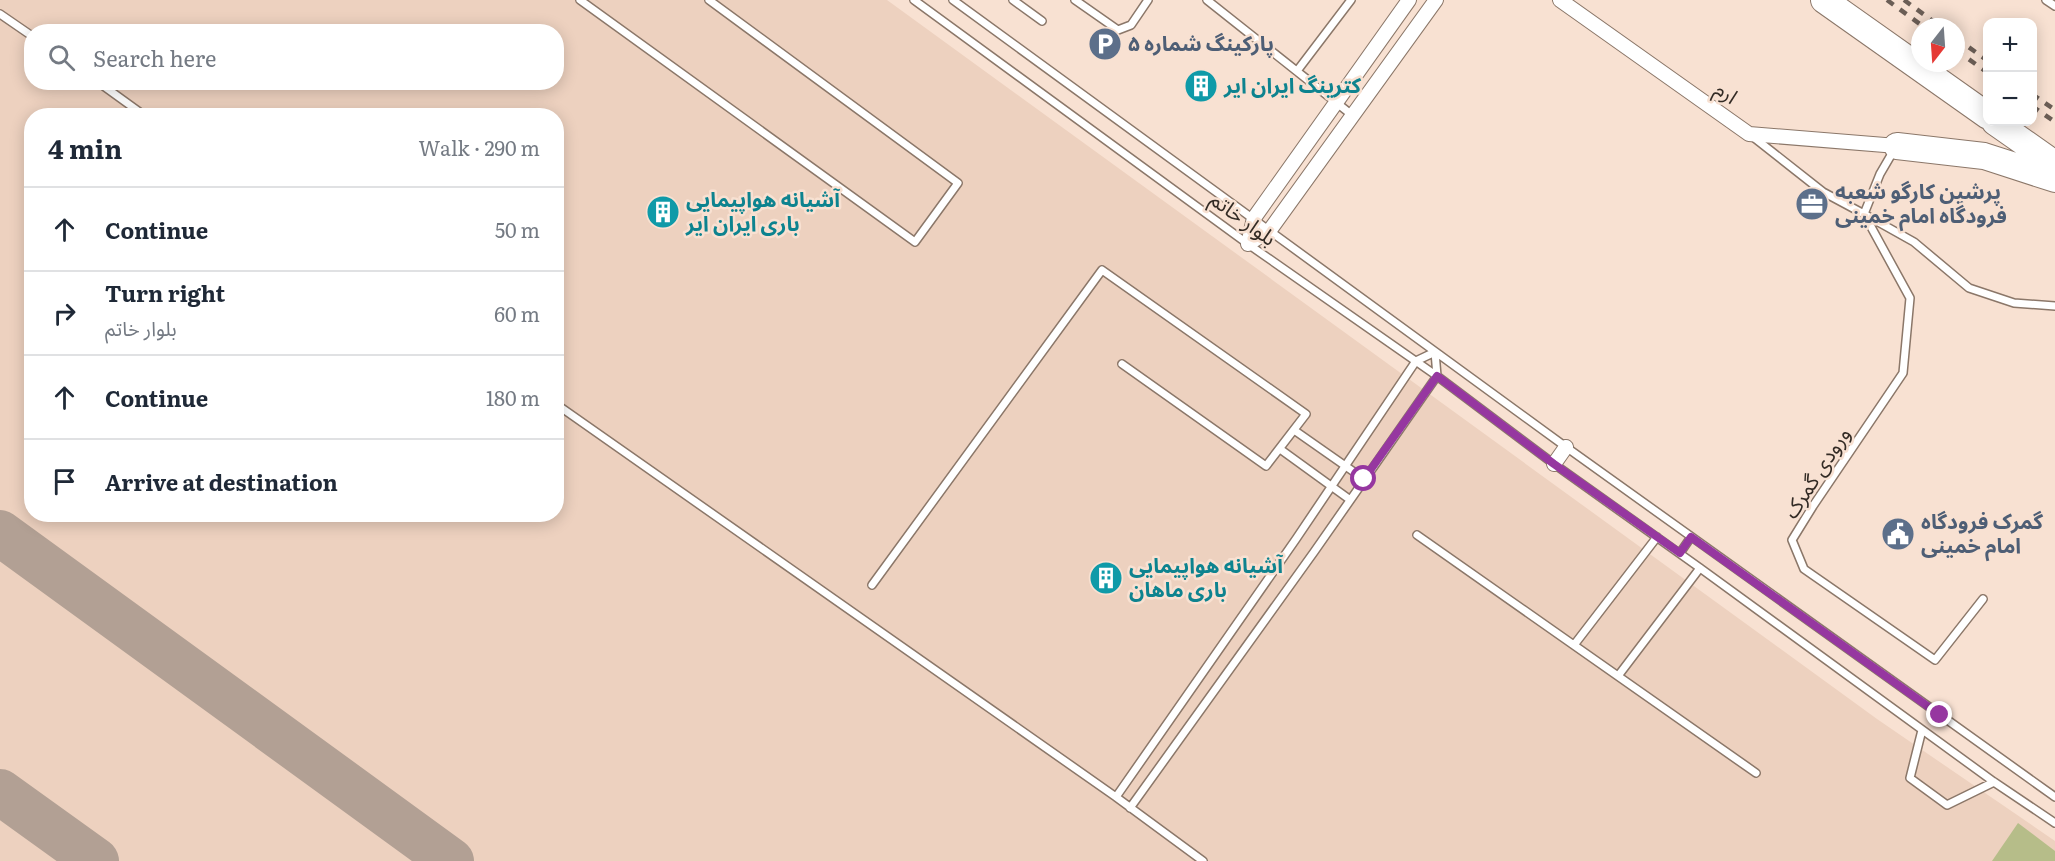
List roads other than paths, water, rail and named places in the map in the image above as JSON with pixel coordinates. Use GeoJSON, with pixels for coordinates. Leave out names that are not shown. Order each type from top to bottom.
{"type":"FeatureCollection","features":[{"type":"Feature","properties":{"kind":"highway"},"geometry":{"type":"LineString","coordinates":[[1824,0],[1983,112]]}},
{"type":"Feature","properties":{"kind":"highway"},"geometry":{"type":"LineString","coordinates":[[2001,126],[2055,165]]}},
{"type":"Feature","properties":{"kind":"highway"},"geometry":{"type":"LineString","coordinates":[[1897,146],[1984,156],[2055,179]]}},
{"type":"Feature","properties":{"kind":"street"},"geometry":{"type":"LineString","coordinates":[[1248,244],[1254,218],[1409,0]]}},
{"type":"Feature","properties":{"kind":"street"},"geometry":{"type":"LineString","coordinates":[[1248,244],[1270,230],[1436,0]]}},
{"type":"Feature","properties":{"kind":"street","name":"ارم"},"geometry":{"type":"LineString","coordinates":[[1560,0],[1749,134]]}},
{"type":"Feature","properties":{"kind":"street"},"geometry":{"type":"LineString","coordinates":[[1749,134],[1897,146]]}},
{"type":"Feature","properties":{"kind":"street"},"geometry":{"type":"LineString","coordinates":[[1554,464],[1566,447]]}},
{"type":"Feature","properties":{"kind":"lane"},"geometry":{"type":"LineString","coordinates":[[580,0],[915,242],[958,183],[709,0]]}},
{"type":"Feature","properties":{"kind":"lane","name":"بلوار خاتم"},"geometry":{"type":"LineString","coordinates":[[914,0],[1248,244],[1437,376],[1554,464],[1994,782],[2055,823]]}},
{"type":"Feature","properties":{"kind":"lane","name":"بلوار خاتم"},"geometry":{"type":"LineString","coordinates":[[952,0],[1566,447],[2055,797]]}},
{"type":"Feature","properties":{"kind":"lane"},"geometry":{"type":"LineString","coordinates":[[1013,0],[1042,21]]}},
{"type":"Feature","properties":{"kind":"lane"},"geometry":{"type":"LineString","coordinates":[[1075,0],[1118,30],[1131,25],[1147,0]]}},
{"type":"Feature","properties":{"kind":"lane"},"geometry":{"type":"LineString","coordinates":[[1207,0],[1353,114]]}},
{"type":"Feature","properties":{"kind":"lane"},"geometry":{"type":"LineString","coordinates":[[1297,71],[1352,0]]}},
{"type":"Feature","properties":{"kind":"lane"},"geometry":{"type":"LineString","coordinates":[[2046,0],[2055,6]]}},
{"type":"Feature","properties":{"kind":"lane"},"geometry":{"type":"LineString","coordinates":[[0,14],[24,30]]}},
{"type":"Feature","properties":{"kind":"lane"},"geometry":{"type":"LineString","coordinates":[[109,90],[134,108]]}},
{"type":"Feature","properties":{"kind":"lane"},"geometry":{"type":"LineString","coordinates":[[1749,134],[1823,192],[1914,242],[1969,288],[2014,303],[2055,306]]}},
{"type":"Feature","properties":{"kind":"lane"},"geometry":{"type":"LineString","coordinates":[[1864,214],[1880,174],[1897,146]]}},
{"type":"Feature","properties":{"kind":"lane","name":"ورودی گمرک"},"geometry":{"type":"LineString","coordinates":[[1864,214],[1910,298],[1903,374],[1792,540],[1804,569],[1935,660],[1983,599]]}},
{"type":"Feature","properties":{"kind":"lane"},"geometry":{"type":"LineString","coordinates":[[872,585],[1102,270],[1306,414],[1266,466],[1122,364]]}},
{"type":"Feature","properties":{"kind":"lane"},"geometry":{"type":"LineString","coordinates":[[1116,797],[1416,361],[1435,352],[1437,376],[1130,808]]}},
{"type":"Feature","properties":{"kind":"lane"},"geometry":{"type":"LineString","coordinates":[[564,410],[1116,797],[1203,861]]}},
{"type":"Feature","properties":{"kind":"lane"},"geometry":{"type":"LineString","coordinates":[[1294,430],[1364,479]]}},
{"type":"Feature","properties":{"kind":"lane"},"geometry":{"type":"LineString","coordinates":[[1280,449],[1349,499]]}},
{"type":"Feature","properties":{"kind":"lane"},"geometry":{"type":"LineString","coordinates":[[1417,535],[1756,773]]}},
{"type":"Feature","properties":{"kind":"lane"},"geometry":{"type":"LineString","coordinates":[[1574,645],[1657,537]]}},
{"type":"Feature","properties":{"kind":"lane"},"geometry":{"type":"LineString","coordinates":[[1680,553],[1691,537]]}},
{"type":"Feature","properties":{"kind":"lane"},"geometry":{"type":"LineString","coordinates":[[1618,676],[1700,568]]}},
{"type":"Feature","properties":{"kind":"lane"},"geometry":{"type":"LineString","coordinates":[[1922,730],[1910,778],[1947,805],[1994,782]]}},
{"type":"Feature","properties":{"kind":"railway"},"geometry":{"type":"LineString","coordinates":[[1887,0],[1912,18]]}},
{"type":"Feature","properties":{"kind":"railway"},"geometry":{"type":"LineString","coordinates":[[1904,0],[1929,18]]}},
{"type":"Feature","properties":{"kind":"railway"},"geometry":{"type":"LineString","coordinates":[[1965,44],[1983,57]]}},
{"type":"Feature","properties":{"kind":"railway"},"geometry":{"type":"LineString","coordinates":[[1965,56],[1987,72]]}},
{"type":"Feature","properties":{"kind":"railway"},"geometry":{"type":"LineString","coordinates":[[2037,97],[2055,110]]}},
{"type":"Feature","properties":{"kind":"railway"},"geometry":{"type":"LineString","coordinates":[[2037,109],[2055,122]]}},
{"type":"Feature","properties":{"kind":"place","name":"پارکینگ شماره ۵"},"geometry":{"type":"Point","coordinates":[1105,44]}},
{"type":"Feature","properties":{"kind":"place","name":"کترینگ ایران ایر"},"geometry":{"type":"Point","coordinates":[1201,86]}},
{"type":"Feature","properties":{"kind":"place","name":"پرشین کارگو شعبه فرودگاه امام خمینی"},"geometry":{"type":"Point","coordinates":[1812,204]}},
{"type":"Feature","properties":{"kind":"place","name":"آشیانه هواپیمایی باری ایران ایر"},"geometry":{"type":"Point","coordinates":[663,212]}},
{"type":"Feature","properties":{"kind":"place","name":"گمرک فرودگاه امام خمینی"},"geometry":{"type":"Point","coordinates":[1898,534]}},
{"type":"Feature","properties":{"kind":"place","name":"آشیانه هواپیمایی باری ماهان"},"geometry":{"type":"Point","coordinates":[1106,578]}}]}
